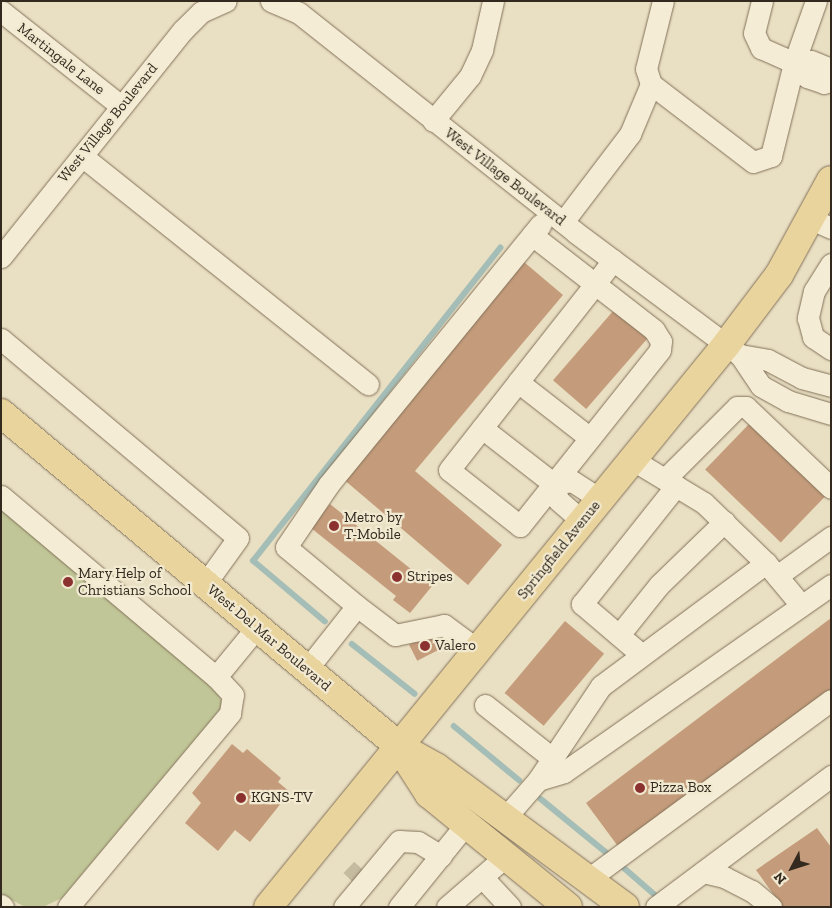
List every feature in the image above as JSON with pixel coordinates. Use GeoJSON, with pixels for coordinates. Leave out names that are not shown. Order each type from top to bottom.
{"type":"FeatureCollection","features":[{"type":"Feature","properties":{"kind":"main road","name":"Springfield Avenue"},"geometry":{"type":"LineString","coordinates":[[268,907],[633,460],[733,350],[779,275],[821,224],[831,180]]}},
{"type":"Feature","properties":{"kind":"main road","name":"West Del Mar Boulevard"},"geometry":{"type":"LineString","coordinates":[[1,413],[400,747],[436,767],[625,907]]}},
{"type":"Feature","properties":{"kind":"main road","name":"West Del Mar Boulevard"},"geometry":{"type":"LineString","coordinates":[[400,747],[429,794],[568,907]]}},
{"type":"Feature","properties":{"kind":"street","name":"West Village Boulevard"},"geometry":{"type":"LineString","coordinates":[[3,252],[183,30],[201,12],[226,1]]}},
{"type":"Feature","properties":{"kind":"street","name":"West Village Boulevard"},"geometry":{"type":"LineString","coordinates":[[271,1],[299,13],[556,217],[733,350],[761,386],[788,401],[831,414]]}},
{"type":"Feature","properties":{"kind":"street"},"geometry":{"type":"LineString","coordinates":[[433,121],[470,76],[482,50],[493,1]]}},
{"type":"Feature","properties":{"kind":"street"},"geometry":{"type":"LineString","coordinates":[[663,1],[646,69],[651,84],[753,162],[771,156],[816,1]]}},
{"type":"Feature","properties":{"kind":"street"},"geometry":{"type":"LineString","coordinates":[[762,1],[754,32],[761,48],[798,65],[807,77],[824,83],[831,79]]}},
{"type":"Feature","properties":{"kind":"street","name":"Martingale Lane"},"geometry":{"type":"LineString","coordinates":[[1,11],[121,106]]}},
{"type":"Feature","properties":{"kind":"street"},"geometry":{"type":"LineString","coordinates":[[798,65],[811,61],[831,70]]}},
{"type":"Feature","properties":{"kind":"street"},"geometry":{"type":"LineString","coordinates":[[478,650],[444,625],[395,635],[286,547],[329,484],[532,234],[556,217],[630,134],[651,84]]}},
{"type":"Feature","properties":{"kind":"street"},"geometry":{"type":"LineString","coordinates":[[82,156],[368,384]]}},
{"type":"Feature","properties":{"kind":"street"},"geometry":{"type":"LineString","coordinates":[[532,234],[595,284],[654,330],[661,341],[660,350],[520,526],[449,470],[595,284],[613,260]]}},
{"type":"Feature","properties":{"kind":"street"},"geometry":{"type":"LineString","coordinates":[[831,264],[814,291],[808,318],[813,337],[831,349]]}},
{"type":"Feature","properties":{"kind":"street"},"geometry":{"type":"LineString","coordinates":[[1,339],[238,538],[205,584]]}},
{"type":"Feature","properties":{"kind":"street","name":"West Village Boulevard"},"geometry":{"type":"LineString","coordinates":[[733,350],[768,360],[802,378],[831,386]]}},
{"type":"Feature","properties":{"kind":"street"},"geometry":{"type":"LineString","coordinates":[[518,382],[590,438]]}},
{"type":"Feature","properties":{"kind":"street"},"geometry":{"type":"LineString","coordinates":[[642,655],[582,604],[670,482],[737,407],[746,408],[831,488]]}},
{"type":"Feature","properties":{"kind":"street"},"geometry":{"type":"LineString","coordinates":[[482,428],[554,484],[558,500],[583,522]]}},
{"type":"Feature","properties":{"kind":"street"},"geometry":{"type":"LineString","coordinates":[[633,460],[704,503],[771,570],[802,605]]}},
{"type":"Feature","properties":{"kind":"street"},"geometry":{"type":"LineString","coordinates":[[554,484],[572,481],[601,500]]}},
{"type":"Feature","properties":{"kind":"street"},"geometry":{"type":"LineString","coordinates":[[1,496],[216,677],[233,696],[230,713],[68,907]]}},
{"type":"Feature","properties":{"kind":"street"},"geometry":{"type":"LineString","coordinates":[[618,635],[659,585],[724,522]]}},
{"type":"Feature","properties":{"kind":"street"},"geometry":{"type":"LineString","coordinates":[[504,819],[538,780],[600,686],[642,655],[771,570],[831,537]]}},
{"type":"Feature","properties":{"kind":"street"},"geometry":{"type":"LineString","coordinates":[[538,780],[564,772],[831,584]]}},
{"type":"Feature","properties":{"kind":"street"},"geometry":{"type":"LineString","coordinates":[[307,669],[357,606]]}},
{"type":"Feature","properties":{"kind":"street"},"geometry":{"type":"LineString","coordinates":[[216,677],[257,627]]}},
{"type":"Feature","properties":{"kind":"street"},"geometry":{"type":"LineString","coordinates":[[587,880],[831,700]]}},
{"type":"Feature","properties":{"kind":"street"},"geometry":{"type":"LineString","coordinates":[[485,705],[552,758]]}},
{"type":"Feature","properties":{"kind":"street"},"geometry":{"type":"LineString","coordinates":[[656,907],[681,900],[703,872],[831,776]]}},
{"type":"Feature","properties":{"kind":"street"},"geometry":{"type":"LineString","coordinates":[[399,907],[466,824]]}},
{"type":"Feature","properties":{"kind":"street"},"geometry":{"type":"LineString","coordinates":[[346,905],[364,871],[399,841],[418,842],[441,856]]}},
{"type":"Feature","properties":{"kind":"street"},"geometry":{"type":"LineString","coordinates":[[447,907],[506,856]]}},
{"type":"Feature","properties":{"kind":"street"},"geometry":{"type":"LineString","coordinates":[[346,905],[364,871]]}},
{"type":"Feature","properties":{"kind":"street"},"geometry":{"type":"LineString","coordinates":[[703,872],[724,877],[752,891],[771,907]]}},
{"type":"Feature","properties":{"kind":"street"},"geometry":{"type":"LineString","coordinates":[[482,877],[510,907]]}},
{"type":"Feature","properties":{"kind":"green space","name":"Mary Help of Christians School"},"geometry":{"type":"Polygon","coordinates":[[[1,503],[218,693],[222,703],[222,707],[62,898],[43,907],[25,907],[1,894],[1,503]]]}},
{"type":"Feature","properties":{"kind":"building"},"geometry":{"type":"Polygon","coordinates":[[[524,262],[563,295],[415,471],[502,545],[468,585],[342,478],[524,262]]]}},
{"type":"Feature","properties":{"kind":"building"},"geometry":{"type":"Polygon","coordinates":[[[614,310],[647,339],[586,409],[553,380],[614,310]]]}},
{"type":"Feature","properties":{"kind":"building"},"geometry":{"type":"Polygon","coordinates":[[[751,422],[827,495],[781,542],[705,469],[751,422]]]}},
{"type":"Feature","properties":{"kind":"building"},"geometry":{"type":"Polygon","coordinates":[[[330,504],[432,586],[410,613],[393,600],[396,596],[311,528],[330,504]]]}},
{"type":"Feature","properties":{"kind":"building"},"geometry":{"type":"Polygon","coordinates":[[[831,618],[831,695],[620,849],[586,803],[831,618]]]}},
{"type":"Feature","properties":{"kind":"building"},"geometry":{"type":"Polygon","coordinates":[[[565,621],[604,654],[544,726],[505,693],[565,621]]]}},
{"type":"Feature","properties":{"kind":"building","name":"Valero"},"geometry":{"type":"Polygon","coordinates":[[[434,632],[442,648],[417,661],[409,645],[434,632]]]}},
{"type":"Feature","properties":{"kind":"building","name":"KGNS-TV"},"geometry":{"type":"Polygon","coordinates":[[[232,744],[243,753],[247,749],[281,778],[278,782],[290,792],[250,842],[235,830],[218,851],[185,823],[201,803],[192,793],[232,744]]]}},
{"type":"Feature","properties":{"kind":"building"},"geometry":{"type":"Polygon","coordinates":[[[817,828],[831,847],[831,907],[769,907],[778,901],[756,870],[817,828]]]}},
{"type":"Feature","properties":{"kind":"waterway"},"geometry":{"type":"LineString","coordinates":[[325,622],[253,561],[500,248]]}},
{"type":"Feature","properties":{"kind":"waterway"},"geometry":{"type":"LineString","coordinates":[[352,644],[415,694]]}},
{"type":"Feature","properties":{"kind":"waterway"},"geometry":{"type":"LineString","coordinates":[[454,726],[519,780]]}},
{"type":"Feature","properties":{"kind":"waterway"},"geometry":{"type":"LineString","coordinates":[[541,799],[607,853]]}},
{"type":"Feature","properties":{"kind":"waterway"},"geometry":{"type":"LineString","coordinates":[[622,866],[654,894]]}},
{"type":"Feature","properties":{"kind":"tunnel"},"geometry":{"type":"LineString","coordinates":[[351,880],[362,868]]}},
{"type":"Feature","properties":{"kind":"place","name":"Metro by T-Mobile"},"geometry":{"type":"Point","coordinates":[334,526]}},
{"type":"Feature","properties":{"kind":"place","name":"Stripes"},"geometry":{"type":"Point","coordinates":[397,577]}},
{"type":"Feature","properties":{"kind":"place","name":"Mary Help of Christians School"},"geometry":{"type":"Point","coordinates":[68,582]}},
{"type":"Feature","properties":{"kind":"place","name":"Valero"},"geometry":{"type":"Point","coordinates":[425,646]}},
{"type":"Feature","properties":{"kind":"place","name":"Pizza Box"},"geometry":{"type":"Point","coordinates":[640,788]}},
{"type":"Feature","properties":{"kind":"place","name":"KGNS-TV"},"geometry":{"type":"Point","coordinates":[241,798]}}]}
